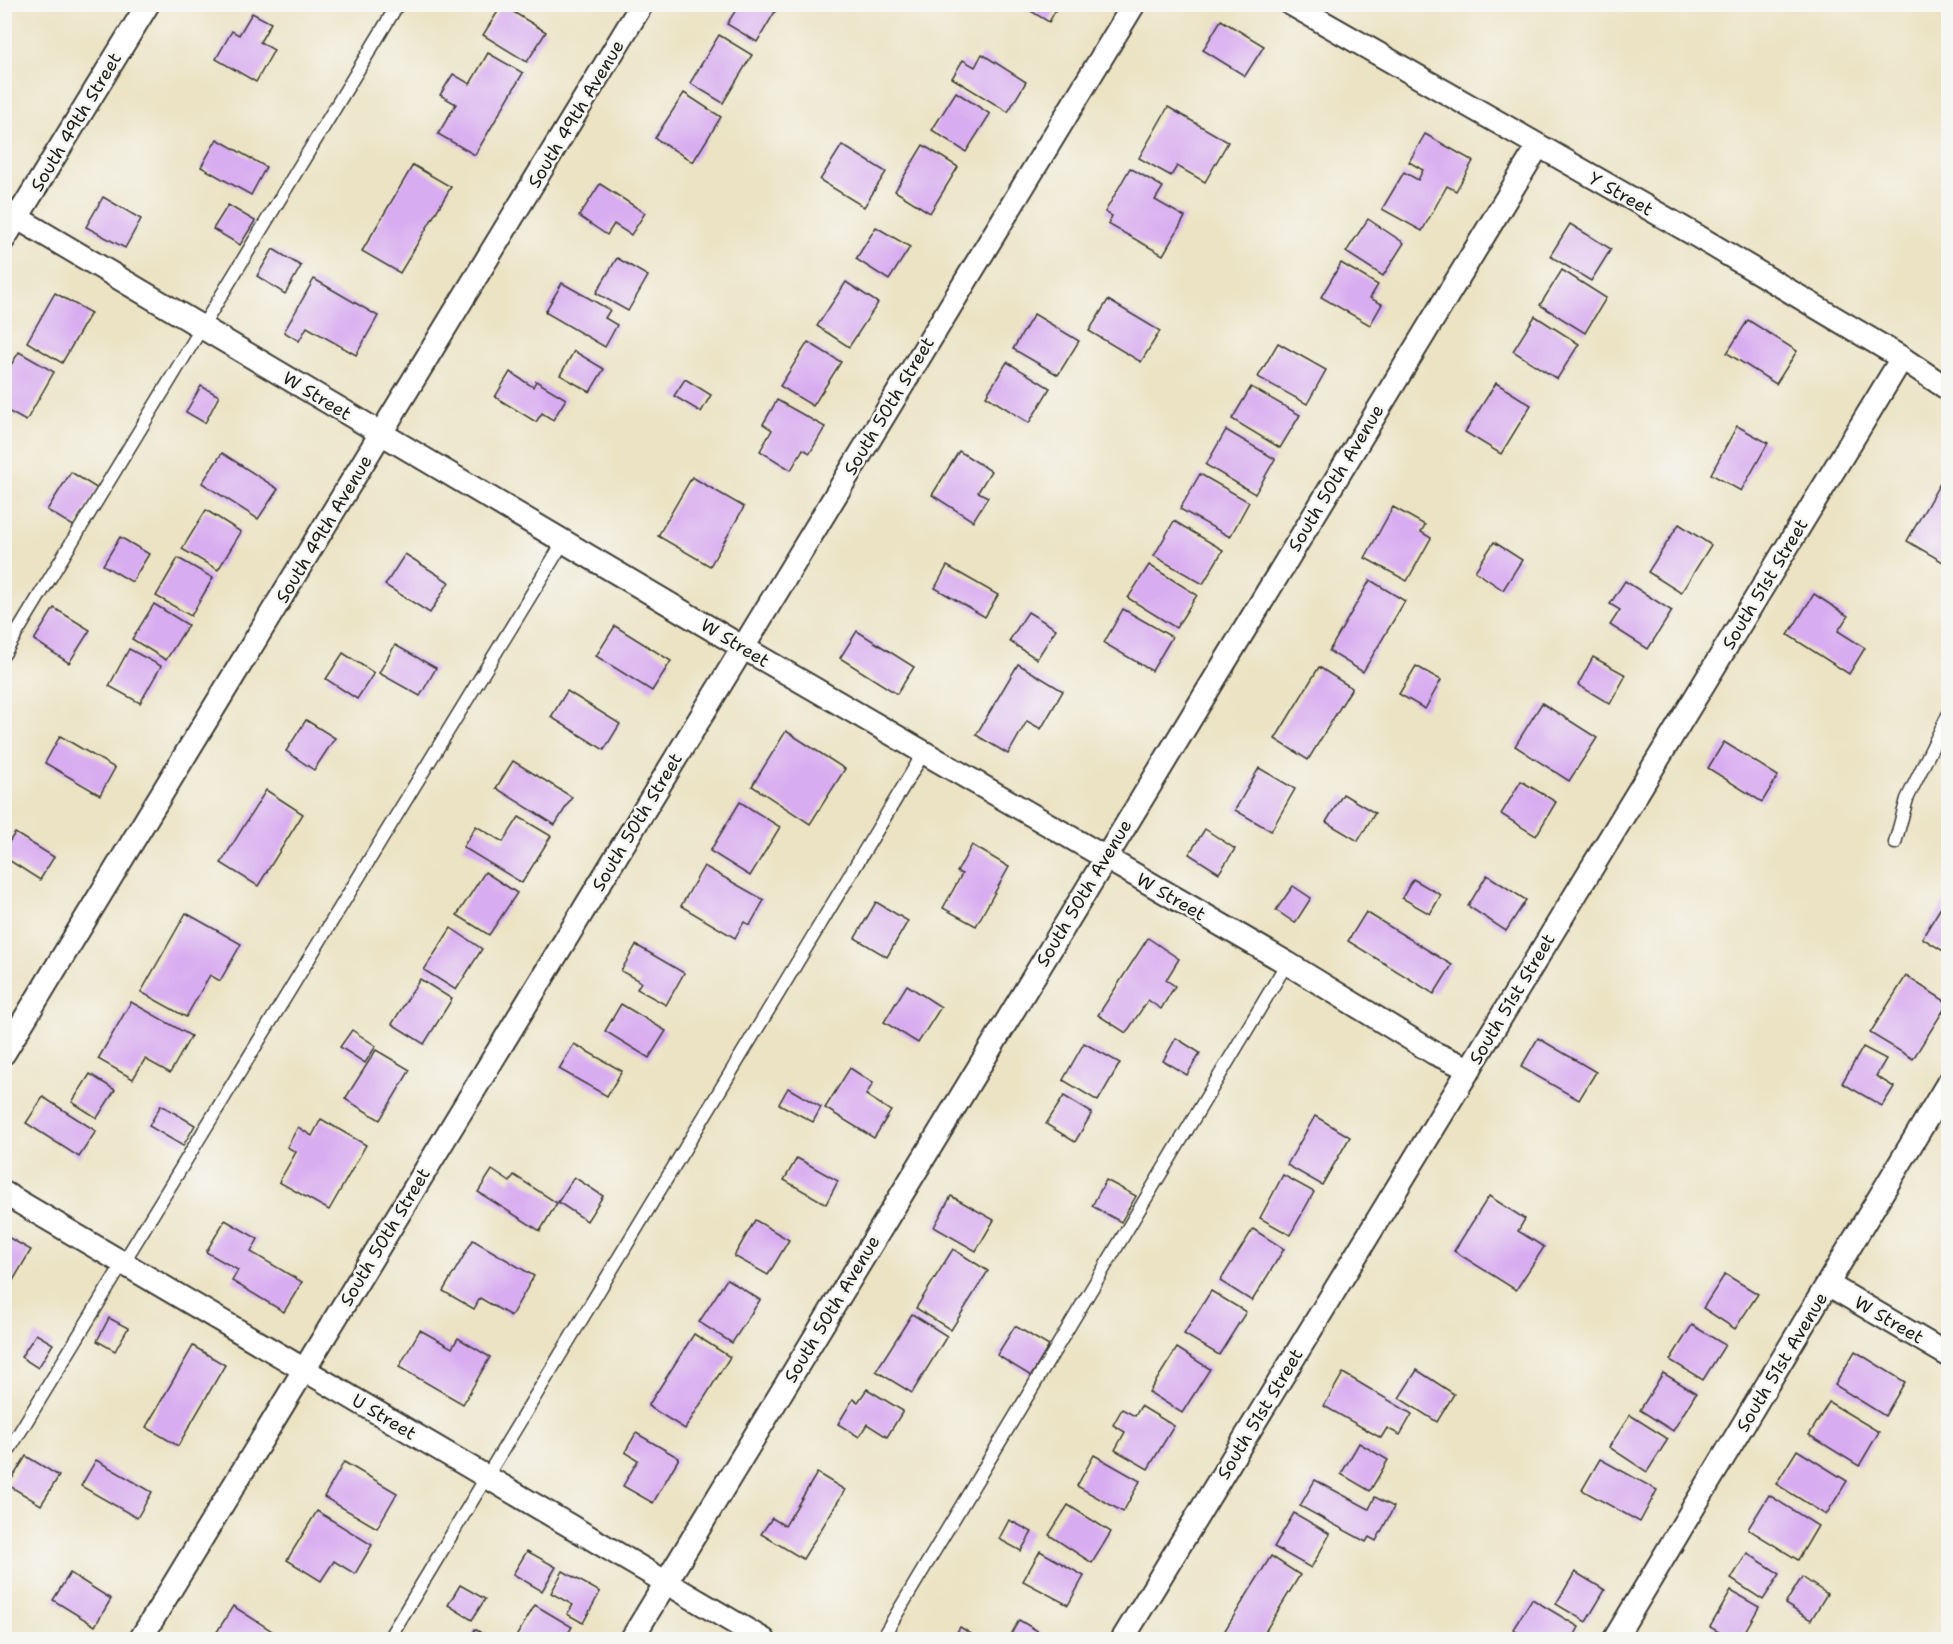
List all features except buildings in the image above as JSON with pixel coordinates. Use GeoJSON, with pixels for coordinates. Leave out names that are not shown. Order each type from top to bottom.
{"type":"FeatureCollection","features":[{"type":"Feature","properties":{"kind":"street","name":"South 49th Street"},"geometry":{"type":"LineString","coordinates":[[4,239],[11,214],[148,4]]}},
{"type":"Feature","properties":{"kind":"street","name":"South 49th Avenue"},"geometry":{"type":"LineString","coordinates":[[4,1053],[642,4]]}},
{"type":"Feature","properties":{"kind":"street","name":"South 50th Street"},"geometry":{"type":"LineString","coordinates":[[140,1640],[1134,4]]}},
{"type":"Feature","properties":{"kind":"street","name":"Y Street"},"geometry":{"type":"LineString","coordinates":[[1291,4],[1537,148],[1696,236],[1902,358],[1948,389]]}},
{"type":"Feature","properties":{"kind":"street","name":"South 50th Avenue"},"geometry":{"type":"LineString","coordinates":[[631,1640],[1537,148]]}},
{"type":"Feature","properties":{"kind":"street","name":"W Street"},"geometry":{"type":"LineString","coordinates":[[11,214],[923,754],[1287,963],[1434,1053],[1470,1069]]}},
{"type":"Feature","properties":{"kind":"street","name":"South 51st Street"},"geometry":{"type":"LineString","coordinates":[[1122,1640],[1902,358]]}},
{"type":"Feature","properties":{"kind":"street","name":"South 51st Avenue"},"geometry":{"type":"LineString","coordinates":[[1614,1640],[1829,1285],[1948,1083]]}},
{"type":"Feature","properties":{"kind":"street","name":"U Street"},"geometry":{"type":"LineString","coordinates":[[4,1193],[764,1640]]}},
{"type":"Feature","properties":{"kind":"street","name":"W Street"},"geometry":{"type":"LineString","coordinates":[[1829,1285],[1948,1355]]}},
{"type":"Feature","properties":{"kind":"lane"},"geometry":{"type":"LineString","coordinates":[[4,654],[398,4]]}},
{"type":"Feature","properties":{"kind":"lane"},"geometry":{"type":"LineString","coordinates":[[4,1458],[564,541]]}},
{"type":"Feature","properties":{"kind":"lane"},"geometry":{"type":"LineString","coordinates":[[1895,843],[1907,799],[1948,714]]}},
{"type":"Feature","properties":{"kind":"lane"},"geometry":{"type":"LineString","coordinates":[[388,1640],[923,754]]}},
{"type":"Feature","properties":{"kind":"lane"},"geometry":{"type":"LineString","coordinates":[[881,1640],[1287,963]]}}]}
